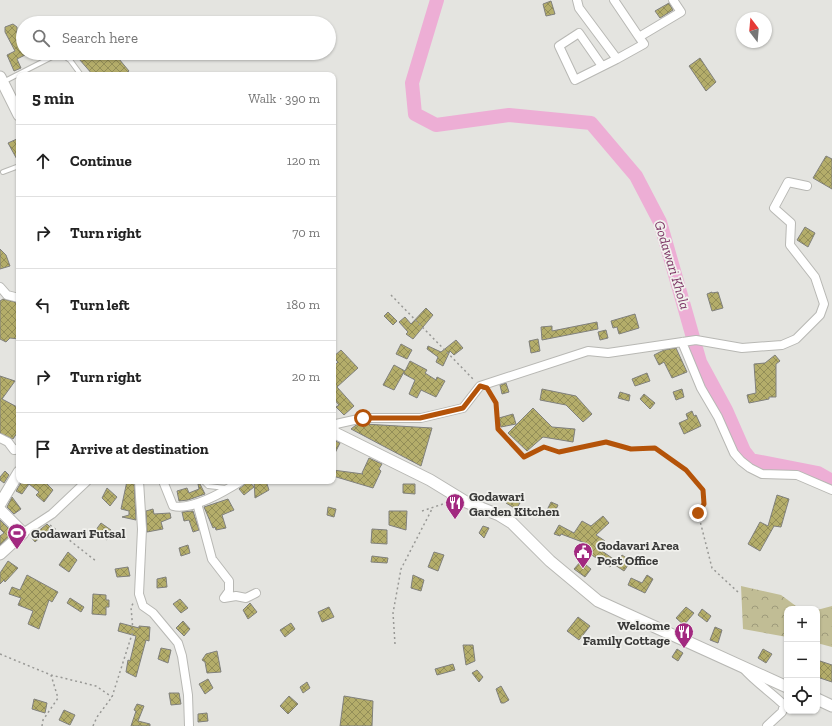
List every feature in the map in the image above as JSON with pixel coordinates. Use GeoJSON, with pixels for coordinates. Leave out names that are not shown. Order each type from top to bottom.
{"type":"FeatureCollection","features":[{"type":"Feature","properties":{"kind":"street"},"geometry":{"type":"LineString","coordinates":[[578,0],[579,8],[617,59]]}},
{"type":"Feature","properties":{"kind":"street"},"geometry":{"type":"LineString","coordinates":[[602,66],[579,34],[559,46],[575,80],[617,59],[644,44],[614,0]]}},
{"type":"Feature","properties":{"kind":"street"},"geometry":{"type":"LineString","coordinates":[[639,37],[681,12],[673,0]]}},
{"type":"Feature","properties":{"kind":"street"},"geometry":{"type":"LineString","coordinates":[[1,80],[16,109]]}},
{"type":"Feature","properties":{"kind":"street"},"geometry":{"type":"LineString","coordinates":[[336,424],[363,418],[420,418],[463,408],[480,386],[588,351],[608,353],[696,340],[742,348],[782,345],[796,339],[820,315],[824,304],[815,277],[790,245],[791,223],[774,208],[788,182],[807,186]]}},
{"type":"Feature","properties":{"kind":"street"},"geometry":{"type":"LineString","coordinates":[[0,288],[7,295],[16,297]]}},
{"type":"Feature","properties":{"kind":"street"},"geometry":{"type":"LineString","coordinates":[[682,342],[701,388],[718,417],[734,453],[741,461],[750,468],[762,474],[797,475],[832,490]]}},
{"type":"Feature","properties":{"kind":"street"},"geometry":{"type":"LineString","coordinates":[[336,433],[430,480],[466,502],[499,515],[512,523],[550,560],[598,601],[784,686]]}},
{"type":"Feature","properties":{"kind":"street"},"geometry":{"type":"LineString","coordinates":[[0,438],[8,442],[14,450],[16,450]]}},
{"type":"Feature","properties":{"kind":"street"},"geometry":{"type":"LineString","coordinates":[[0,504],[16,477]]}},
{"type":"Feature","properties":{"kind":"street"},"geometry":{"type":"LineString","coordinates":[[0,554],[23,533],[45,519],[84,484]]}},
{"type":"Feature","properties":{"kind":"street"},"geometry":{"type":"LineString","coordinates":[[139,484],[142,529],[139,594],[143,606],[153,613],[178,643],[182,656],[188,695],[190,726]]}},
{"type":"Feature","properties":{"kind":"street"},"geometry":{"type":"LineString","coordinates":[[164,484],[173,506],[178,507],[197,504],[236,484]]}},
{"type":"Feature","properties":{"kind":"street"},"geometry":{"type":"LineString","coordinates":[[197,504],[214,564],[227,576],[229,581],[229,591],[224,598],[236,596],[246,598],[256,593]]}},
{"type":"Feature","properties":{"kind":"street"},"geometry":{"type":"LineString","coordinates":[[0,510],[23,533]]}},
{"type":"Feature","properties":{"kind":"street"},"geometry":{"type":"LineString","coordinates":[[743,668],[755,682],[774,695],[784,706],[782,712],[766,726]]}},
{"type":"Feature","properties":{"kind":"street"},"geometry":{"type":"LineString","coordinates":[[820,700],[832,706]]}},
{"type":"Feature","properties":{"kind":"lane"},"geometry":{"type":"LineString","coordinates":[[19,72],[45,60]]}},
{"type":"Feature","properties":{"kind":"lane"},"geometry":{"type":"LineString","coordinates":[[70,60],[79,72]]}},
{"type":"Feature","properties":{"kind":"lane"},"geometry":{"type":"LineString","coordinates":[[1,80],[16,73]]}},
{"type":"Feature","properties":{"kind":"lane"},"geometry":{"type":"LineString","coordinates":[[3,172],[16,167]]}},
{"type":"Feature","properties":{"kind":"lane"},"geometry":{"type":"LineString","coordinates":[[206,484],[208,486],[230,488]]}},
{"type":"Feature","properties":{"kind":"path"},"geometry":{"type":"LineString","coordinates":[[391,295],[480,386],[487,388],[496,403],[498,429],[524,457],[544,447],[559,452],[606,442],[631,449],[655,448],[686,470],[703,490],[704,504],[698,513],[712,568],[739,593]]}},
{"type":"Feature","properties":{"kind":"path"},"geometry":{"type":"LineString","coordinates":[[422,512],[450,502],[454,494]]}},
{"type":"Feature","properties":{"kind":"path"},"geometry":{"type":"LineString","coordinates":[[395,644],[393,613],[401,569],[432,509]]}},
{"type":"Feature","properties":{"kind":"path"},"geometry":{"type":"LineString","coordinates":[[45,519],[55,531],[96,561]]}},
{"type":"Feature","properties":{"kind":"path"},"geometry":{"type":"LineString","coordinates":[[94,726],[97,717],[112,697],[132,631],[131,607],[139,594]]}},
{"type":"Feature","properties":{"kind":"path"},"geometry":{"type":"LineString","coordinates":[[0,654],[51,675],[96,686],[112,697]]}},
{"type":"Feature","properties":{"kind":"path"},"geometry":{"type":"LineString","coordinates":[[42,726],[43,720],[58,698],[51,675]]}},
{"type":"Feature","properties":{"kind":"green space"},"geometry":{"type":"Polygon","coordinates":[[[741,586],[781,595],[796,606],[784,606],[784,636],[743,629],[741,586]]]}},
{"type":"Feature","properties":{"kind":"green space"},"geometry":{"type":"Polygon","coordinates":[[[832,606],[832,647],[820,644],[820,609],[832,606]]]}},
{"type":"Feature","properties":{"kind":"building"},"geometry":{"type":"Polygon","coordinates":[[[551,1],[555,14],[546,16],[543,4],[551,1]]]}},
{"type":"Feature","properties":{"kind":"building"},"geometry":{"type":"Polygon","coordinates":[[[669,3],[673,10],[660,18],[655,11],[669,3]]]}},
{"type":"Feature","properties":{"kind":"building"},"geometry":{"type":"Polygon","coordinates":[[[13,24],[16,26],[16,60],[17,60],[21,68],[14,71],[7,55],[15,51],[5,32],[5,27],[13,24]]]}},
{"type":"Feature","properties":{"kind":"building"},"geometry":{"type":"Polygon","coordinates":[[[700,58],[716,82],[706,91],[689,66],[700,58]]]}},
{"type":"Feature","properties":{"kind":"building"},"geometry":{"type":"Polygon","coordinates":[[[80,60],[120,60],[129,71],[128,72],[90,72],[80,60]]]}},
{"type":"Feature","properties":{"kind":"building"},"geometry":{"type":"Polygon","coordinates":[[[16,139],[16,158],[8,143],[16,139]]]}},
{"type":"Feature","properties":{"kind":"building"},"geometry":{"type":"Polygon","coordinates":[[[826,156],[832,159],[832,189],[813,178],[826,156]]]}},
{"type":"Feature","properties":{"kind":"building"},"geometry":{"type":"Polygon","coordinates":[[[805,227],[815,233],[808,247],[797,240],[805,227]]]}},
{"type":"Feature","properties":{"kind":"building"},"geometry":{"type":"Polygon","coordinates":[[[0,249],[6,255],[10,266],[0,269],[0,249]]]}},
{"type":"Feature","properties":{"kind":"building"},"geometry":{"type":"Polygon","coordinates":[[[718,292],[723,308],[712,311],[707,294],[718,292]]]}},
{"type":"Feature","properties":{"kind":"building"},"geometry":{"type":"Polygon","coordinates":[[[3,299],[16,302],[16,339],[10,338],[6,342],[0,339],[0,301],[3,299]]]}},
{"type":"Feature","properties":{"kind":"building"},"geometry":{"type":"Polygon","coordinates":[[[426,308],[433,315],[413,339],[406,334],[408,332],[399,322],[405,317],[411,324],[426,308]]]}},
{"type":"Feature","properties":{"kind":"building"},"geometry":{"type":"Polygon","coordinates":[[[388,312],[397,321],[393,325],[384,316],[388,312]]]}},
{"type":"Feature","properties":{"kind":"building"},"geometry":{"type":"Polygon","coordinates":[[[635,314],[639,328],[619,334],[617,327],[613,328],[611,321],[635,314]]]}},
{"type":"Feature","properties":{"kind":"building"},"geometry":{"type":"Polygon","coordinates":[[[597,322],[598,329],[542,340],[541,327],[552,326],[552,331],[597,322]]]}},
{"type":"Feature","properties":{"kind":"building"},"geometry":{"type":"Polygon","coordinates":[[[606,330],[608,338],[600,340],[598,332],[606,330]]]}},
{"type":"Feature","properties":{"kind":"building"},"geometry":{"type":"Polygon","coordinates":[[[538,339],[540,351],[531,353],[529,341],[538,339]]]}},
{"type":"Feature","properties":{"kind":"building"},"geometry":{"type":"Polygon","coordinates":[[[456,340],[463,348],[454,355],[450,351],[443,366],[436,362],[438,357],[427,349],[428,346],[441,352],[456,340]]]}},
{"type":"Feature","properties":{"kind":"building"},"geometry":{"type":"Polygon","coordinates":[[[401,344],[412,350],[407,359],[396,354],[401,344]]]}},
{"type":"Feature","properties":{"kind":"building"},"geometry":{"type":"Polygon","coordinates":[[[676,348],[687,372],[672,378],[664,362],[659,365],[654,355],[664,350],[676,348]]]}},
{"type":"Feature","properties":{"kind":"building"},"geometry":{"type":"Polygon","coordinates":[[[341,350],[358,368],[337,387],[354,406],[344,415],[336,407],[339,405],[336,402],[336,364],[338,362],[336,360],[336,354],[341,350]]]}},
{"type":"Feature","properties":{"kind":"building"},"geometry":{"type":"Polygon","coordinates":[[[775,355],[780,361],[776,364],[776,397],[769,397],[769,399],[749,403],[747,395],[756,393],[754,364],[765,363],[775,355]]]}},
{"type":"Feature","properties":{"kind":"building"},"geometry":{"type":"Polygon","coordinates":[[[410,361],[427,370],[425,373],[436,380],[437,377],[445,381],[436,397],[421,390],[417,398],[409,394],[415,380],[404,374],[404,372],[394,390],[383,385],[394,365],[405,371],[410,361]]]}},
{"type":"Feature","properties":{"kind":"building"},"geometry":{"type":"Polygon","coordinates":[[[647,373],[650,381],[635,386],[632,379],[647,373]]]}},
{"type":"Feature","properties":{"kind":"building"},"geometry":{"type":"Polygon","coordinates":[[[0,376],[15,381],[2,399],[16,406],[16,434],[13,439],[0,433],[0,376]]]}},
{"type":"Feature","properties":{"kind":"building"},"geometry":{"type":"Polygon","coordinates":[[[506,383],[509,392],[502,394],[500,385],[506,383]]]}},
{"type":"Feature","properties":{"kind":"building"},"geometry":{"type":"Polygon","coordinates":[[[542,389],[576,396],[592,414],[583,422],[566,405],[540,400],[542,389]]]}},
{"type":"Feature","properties":{"kind":"building"},"geometry":{"type":"Polygon","coordinates":[[[682,389],[684,397],[676,400],[673,392],[682,389]]]}},
{"type":"Feature","properties":{"kind":"building"},"geometry":{"type":"Polygon","coordinates":[[[620,392],[630,395],[629,401],[618,398],[620,392]]]}},
{"type":"Feature","properties":{"kind":"building"},"geometry":{"type":"Polygon","coordinates":[[[644,394],[655,403],[650,409],[640,399],[644,394]]]}},
{"type":"Feature","properties":{"kind":"building"},"geometry":{"type":"Polygon","coordinates":[[[533,408],[552,427],[575,429],[573,442],[543,437],[527,451],[508,433],[533,408]]]}},
{"type":"Feature","properties":{"kind":"building"},"geometry":{"type":"Polygon","coordinates":[[[692,411],[694,416],[696,415],[701,426],[684,434],[679,423],[688,419],[686,414],[692,411]]]}},
{"type":"Feature","properties":{"kind":"building"},"geometry":{"type":"Polygon","coordinates":[[[513,414],[516,424],[501,427],[499,418],[513,414]]]}},
{"type":"Feature","properties":{"kind":"building"},"geometry":{"type":"Polygon","coordinates":[[[364,424],[432,428],[421,466],[351,429],[356,425],[364,424]]]}},
{"type":"Feature","properties":{"kind":"building"},"geometry":{"type":"Polygon","coordinates":[[[336,441],[340,443],[336,451],[336,441]]]}},
{"type":"Feature","properties":{"kind":"building"},"geometry":{"type":"Polygon","coordinates":[[[369,458],[382,464],[379,469],[381,471],[373,488],[336,477],[336,470],[363,474],[362,473],[369,458]]]}},
{"type":"Feature","properties":{"kind":"building"},"geometry":{"type":"Polygon","coordinates":[[[5,471],[9,475],[4,483],[0,480],[0,477],[5,471]]]}},
{"type":"Feature","properties":{"kind":"building"},"geometry":{"type":"Polygon","coordinates":[[[20,484],[29,484],[22,494],[16,491],[20,484]]]}},
{"type":"Feature","properties":{"kind":"building"},"geometry":{"type":"Polygon","coordinates":[[[29,484],[47,484],[53,490],[44,502],[36,495],[39,492],[29,484]]]}},
{"type":"Feature","properties":{"kind":"building"},"geometry":{"type":"Polygon","coordinates":[[[126,484],[134,484],[136,520],[122,517],[129,515],[129,511],[121,509],[126,484]]]}},
{"type":"Feature","properties":{"kind":"building"},"geometry":{"type":"Polygon","coordinates":[[[198,484],[200,484],[205,494],[188,500],[179,501],[177,491],[187,488],[189,493],[199,489],[198,484]]]}},
{"type":"Feature","properties":{"kind":"building"},"geometry":{"type":"Polygon","coordinates":[[[252,484],[254,487],[244,495],[239,489],[244,485],[252,484]]]}},
{"type":"Feature","properties":{"kind":"building"},"geometry":{"type":"Polygon","coordinates":[[[254,484],[267,484],[269,490],[255,498],[254,484]]]}},
{"type":"Feature","properties":{"kind":"building"},"geometry":{"type":"Polygon","coordinates":[[[403,484],[415,484],[415,494],[403,493],[403,484]]]}},
{"type":"Feature","properties":{"kind":"building"},"geometry":{"type":"Polygon","coordinates":[[[107,488],[117,497],[110,506],[102,498],[107,488]]]}},
{"type":"Feature","properties":{"kind":"building"},"geometry":{"type":"Polygon","coordinates":[[[777,495],[789,499],[781,527],[774,526],[760,551],[748,544],[760,522],[768,526],[777,495]]]}},
{"type":"Feature","properties":{"kind":"building"},"geometry":{"type":"Polygon","coordinates":[[[12,497],[21,509],[14,514],[7,507],[12,497]]]}},
{"type":"Feature","properties":{"kind":"building"},"geometry":{"type":"Polygon","coordinates":[[[509,498],[520,503],[516,509],[506,503],[509,498]]]}},
{"type":"Feature","properties":{"kind":"building"},"geometry":{"type":"Polygon","coordinates":[[[228,499],[234,510],[222,515],[226,528],[216,530],[215,527],[213,528],[204,507],[228,499]]]}},
{"type":"Feature","properties":{"kind":"building"},"geometry":{"type":"Polygon","coordinates":[[[551,502],[558,505],[553,516],[546,512],[551,502]]]}},
{"type":"Feature","properties":{"kind":"building"},"geometry":{"type":"Polygon","coordinates":[[[328,507],[336,509],[334,517],[327,515],[328,507]]]}},
{"type":"Feature","properties":{"kind":"building"},"geometry":{"type":"Polygon","coordinates":[[[153,509],[154,514],[170,513],[171,518],[161,522],[163,529],[147,532],[146,511],[153,509]]]}},
{"type":"Feature","properties":{"kind":"building"},"geometry":{"type":"Polygon","coordinates":[[[193,511],[199,530],[193,532],[189,520],[184,521],[182,512],[193,511]]]}},
{"type":"Feature","properties":{"kind":"building"},"geometry":{"type":"Polygon","coordinates":[[[389,511],[407,511],[406,530],[389,525],[389,511]]]}},
{"type":"Feature","properties":{"kind":"building"},"geometry":{"type":"Polygon","coordinates":[[[603,516],[609,523],[596,535],[605,541],[599,549],[615,560],[610,567],[581,548],[585,543],[561,534],[560,536],[554,534],[559,525],[574,533],[582,521],[591,526],[603,516]]]}},
{"type":"Feature","properties":{"kind":"building"},"geometry":{"type":"Polygon","coordinates":[[[0,520],[13,533],[0,545],[0,536],[4,533],[0,529],[0,520]]]}},
{"type":"Feature","properties":{"kind":"building"},"geometry":{"type":"Polygon","coordinates":[[[101,523],[111,530],[107,540],[95,531],[101,523]]]}},
{"type":"Feature","properties":{"kind":"building"},"geometry":{"type":"Polygon","coordinates":[[[47,524],[51,528],[35,542],[31,537],[47,524]]]}},
{"type":"Feature","properties":{"kind":"building"},"geometry":{"type":"Polygon","coordinates":[[[483,526],[489,528],[484,538],[479,533],[483,526]]]}},
{"type":"Feature","properties":{"kind":"building"},"geometry":{"type":"Polygon","coordinates":[[[372,529],[387,530],[387,544],[371,543],[372,529]]]}},
{"type":"Feature","properties":{"kind":"building"},"geometry":{"type":"Polygon","coordinates":[[[188,545],[190,553],[181,556],[179,548],[188,545]]]}},
{"type":"Feature","properties":{"kind":"building"},"geometry":{"type":"Polygon","coordinates":[[[68,552],[77,560],[69,572],[59,565],[68,552]]]}},
{"type":"Feature","properties":{"kind":"building"},"geometry":{"type":"Polygon","coordinates":[[[434,552],[444,555],[438,571],[428,567],[434,552]]]}},
{"type":"Feature","properties":{"kind":"building"},"geometry":{"type":"Polygon","coordinates":[[[622,555],[631,561],[624,571],[615,565],[622,555]]]}},
{"type":"Feature","properties":{"kind":"building"},"geometry":{"type":"Polygon","coordinates":[[[372,556],[388,558],[387,563],[371,562],[372,556]]]}},
{"type":"Feature","properties":{"kind":"building"},"geometry":{"type":"Polygon","coordinates":[[[8,561],[18,568],[5,582],[4,580],[0,584],[0,573],[8,561]]]}},
{"type":"Feature","properties":{"kind":"building","name":"Godavari Area Post Office"},"geometry":{"type":"Polygon","coordinates":[[[581,561],[591,569],[585,577],[574,569],[581,561]]]}},
{"type":"Feature","properties":{"kind":"building"},"geometry":{"type":"Polygon","coordinates":[[[128,567],[130,576],[117,577],[115,569],[128,567]]]}},
{"type":"Feature","properties":{"kind":"building"},"geometry":{"type":"Polygon","coordinates":[[[27,575],[58,592],[52,602],[49,600],[39,629],[28,624],[33,611],[18,605],[21,598],[9,594],[12,587],[20,590],[27,575]]]}},
{"type":"Feature","properties":{"kind":"building"},"geometry":{"type":"Polygon","coordinates":[[[413,575],[424,580],[421,591],[411,588],[413,575]]]}},
{"type":"Feature","properties":{"kind":"building"},"geometry":{"type":"Polygon","coordinates":[[[647,575],[653,579],[645,593],[628,585],[631,578],[642,583],[647,575]]]}},
{"type":"Feature","properties":{"kind":"building"},"geometry":{"type":"Polygon","coordinates":[[[166,577],[167,587],[157,588],[157,579],[166,577]]]}},
{"type":"Feature","properties":{"kind":"building"},"geometry":{"type":"Polygon","coordinates":[[[93,594],[106,595],[106,600],[109,600],[109,607],[106,607],[106,615],[92,614],[93,594]]]}},
{"type":"Feature","properties":{"kind":"building"},"geometry":{"type":"Polygon","coordinates":[[[70,598],[84,607],[81,612],[67,603],[70,598]]]}},
{"type":"Feature","properties":{"kind":"building"},"geometry":{"type":"Polygon","coordinates":[[[180,599],[188,608],[181,613],[173,604],[180,599]]]}},
{"type":"Feature","properties":{"kind":"building"},"geometry":{"type":"Polygon","coordinates":[[[250,603],[257,612],[248,619],[243,610],[250,603]]]}},
{"type":"Feature","properties":{"kind":"building"},"geometry":{"type":"Polygon","coordinates":[[[329,607],[334,617],[322,622],[318,612],[329,607]]]}},
{"type":"Feature","properties":{"kind":"building"},"geometry":{"type":"Polygon","coordinates":[[[686,607],[694,613],[684,625],[676,618],[686,607]]]}},
{"type":"Feature","properties":{"kind":"building"},"geometry":{"type":"Polygon","coordinates":[[[702,609],[711,616],[707,622],[698,615],[702,609]]]}},
{"type":"Feature","properties":{"kind":"building"},"geometry":{"type":"Polygon","coordinates":[[[578,617],[590,626],[579,640],[567,631],[578,617]]]}},
{"type":"Feature","properties":{"kind":"building"},"geometry":{"type":"Polygon","coordinates":[[[183,621],[190,629],[184,636],[176,628],[183,621]]]}},
{"type":"Feature","properties":{"kind":"building"},"geometry":{"type":"Polygon","coordinates":[[[120,623],[139,628],[139,626],[150,627],[149,641],[146,640],[136,677],[126,672],[128,660],[130,661],[136,636],[118,631],[120,623]]]}},
{"type":"Feature","properties":{"kind":"building"},"geometry":{"type":"Polygon","coordinates":[[[291,623],[295,629],[285,637],[280,630],[291,623]]]}},
{"type":"Feature","properties":{"kind":"building"},"geometry":{"type":"Polygon","coordinates":[[[715,627],[722,630],[718,643],[710,640],[715,627]]]}},
{"type":"Feature","properties":{"kind":"building"},"geometry":{"type":"Polygon","coordinates":[[[463,645],[473,645],[475,661],[466,665],[463,645]]]}},
{"type":"Feature","properties":{"kind":"building"},"geometry":{"type":"Polygon","coordinates":[[[161,648],[171,650],[168,663],[158,659],[161,648]]]}},
{"type":"Feature","properties":{"kind":"building"},"geometry":{"type":"Polygon","coordinates":[[[677,649],[683,653],[678,661],[672,657],[677,649]]]}},
{"type":"Feature","properties":{"kind":"building"},"geometry":{"type":"Polygon","coordinates":[[[763,649],[772,654],[766,663],[758,658],[763,649]]]}},
{"type":"Feature","properties":{"kind":"building"},"geometry":{"type":"Polygon","coordinates":[[[217,651],[221,672],[207,673],[205,662],[202,660],[206,654],[217,651]]]}},
{"type":"Feature","properties":{"kind":"building"},"geometry":{"type":"Polygon","coordinates":[[[820,661],[832,665],[832,682],[820,678],[820,661]]]}},
{"type":"Feature","properties":{"kind":"building"},"geometry":{"type":"Polygon","coordinates":[[[453,664],[455,670],[437,675],[435,669],[453,664]]]}},
{"type":"Feature","properties":{"kind":"building"},"geometry":{"type":"Polygon","coordinates":[[[477,670],[483,677],[479,682],[472,673],[477,670]]]}},
{"type":"Feature","properties":{"kind":"building"},"geometry":{"type":"Polygon","coordinates":[[[208,679],[213,688],[205,694],[199,684],[208,679]]]}},
{"type":"Feature","properties":{"kind":"building"},"geometry":{"type":"Polygon","coordinates":[[[307,682],[310,688],[303,693],[300,687],[307,682]]]}},
{"type":"Feature","properties":{"kind":"building"},"geometry":{"type":"Polygon","coordinates":[[[501,686],[509,700],[504,703],[501,703],[496,689],[501,686]]]}},
{"type":"Feature","properties":{"kind":"building"},"geometry":{"type":"Polygon","coordinates":[[[169,693],[179,693],[181,704],[171,705],[169,693]]]}},
{"type":"Feature","properties":{"kind":"building"},"geometry":{"type":"Polygon","coordinates":[[[289,696],[298,704],[288,714],[280,706],[289,696]]]}},
{"type":"Feature","properties":{"kind":"building"},"geometry":{"type":"Polygon","coordinates":[[[344,696],[373,701],[372,726],[340,726],[344,696]]]}},
{"type":"Feature","properties":{"kind":"building"},"geometry":{"type":"Polygon","coordinates":[[[34,699],[47,703],[45,713],[32,709],[34,699]]]}},
{"type":"Feature","properties":{"kind":"building"},"geometry":{"type":"Polygon","coordinates":[[[137,704],[144,706],[138,721],[150,724],[150,726],[131,726],[136,711],[134,710],[137,704]]]}},
{"type":"Feature","properties":{"kind":"building"},"geometry":{"type":"Polygon","coordinates":[[[64,710],[75,715],[70,725],[59,720],[64,710]]]}},
{"type":"Feature","properties":{"kind":"building"},"geometry":{"type":"Polygon","coordinates":[[[207,713],[208,721],[198,722],[198,714],[207,713]]]}},
{"type":"Feature","properties":{"kind":"waterway","name":"Godawari Khola"},"geometry":{"type":"LineString","coordinates":[[437,0],[412,83],[415,114],[436,125],[509,115],[591,123],[636,176],[660,222],[700,362],[726,410],[744,451],[751,460],[818,473],[832,481]]}},
{"type":"Feature","properties":{"kind":"place","name":"Godawari Garden Kitchen"},"geometry":{"type":"Point","coordinates":[455,520]}},
{"type":"Feature","properties":{"kind":"place","name":"Godawari Futsal"},"geometry":{"type":"Point","coordinates":[17,550]}},
{"type":"Feature","properties":{"kind":"place","name":"Godavari Area Post Office"},"geometry":{"type":"Point","coordinates":[583,569]}},
{"type":"Feature","properties":{"kind":"place","name":"Welcome Family Cottage"},"geometry":{"type":"Point","coordinates":[684,649]}},
{"type":"Feature","properties":{"kind":"route"},"geometry":{"type":"LineString","coordinates":[[363,418],[420,418],[463,408],[480,386],[487,388],[496,403],[498,429],[524,457],[544,447],[559,452],[606,442],[631,449],[655,448],[686,470],[703,490],[704,504],[698,513]]}}]}
